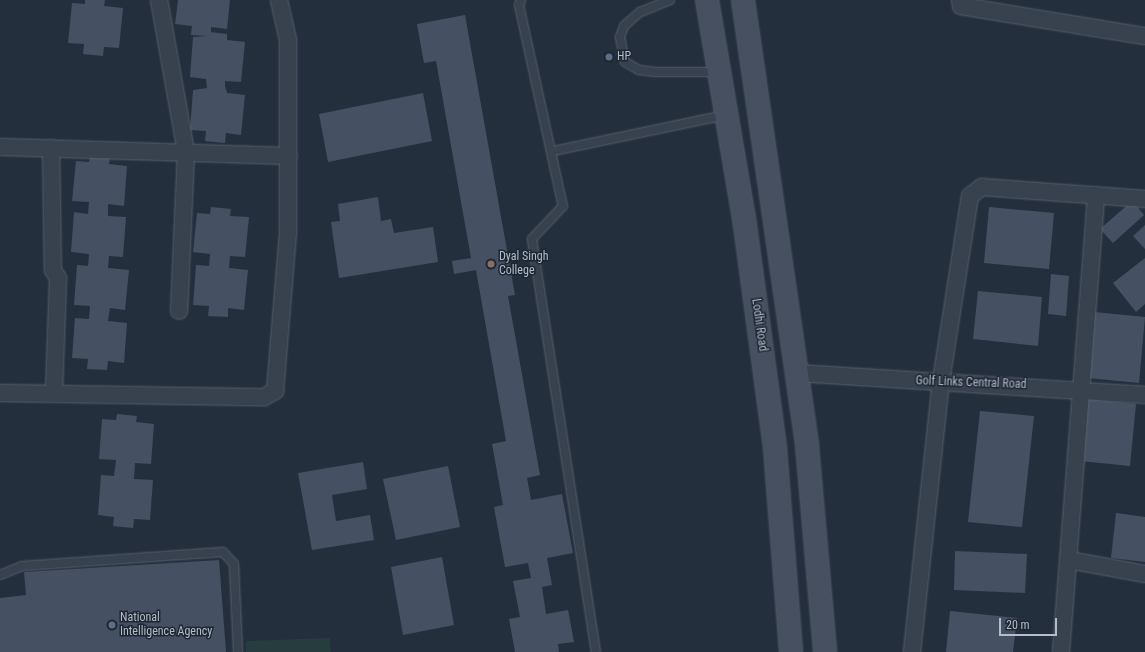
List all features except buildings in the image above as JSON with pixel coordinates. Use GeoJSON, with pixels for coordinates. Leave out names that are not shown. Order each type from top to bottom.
{"type":"FeatureCollection","features":[{"type":"Feature","properties":{"kind":"main road","name":"Lodhi Road"},"geometry":{"type":"LineString","coordinates":[[707,0],[727,115],[775,448],[791,652]]}},
{"type":"Feature","properties":{"kind":"main road"},"geometry":{"type":"LineString","coordinates":[[743,0],[797,373],[825,652]]}},
{"type":"Feature","properties":{"kind":"street"},"geometry":{"type":"LineString","coordinates":[[158,0],[186,152],[179,311]]}},
{"type":"Feature","properties":{"kind":"street"},"geometry":{"type":"LineString","coordinates":[[0,393],[264,396],[275,391],[288,233],[288,40],[279,0]]}},
{"type":"Feature","properties":{"kind":"street"},"geometry":{"type":"LineString","coordinates":[[960,0],[961,6],[1145,36]]}},
{"type":"Feature","properties":{"kind":"street"},"geometry":{"type":"LineString","coordinates":[[0,147],[288,156]]}},
{"type":"Feature","properties":{"kind":"street"},"geometry":{"type":"LineString","coordinates":[[51,148],[52,270],[58,278],[54,393]]}},
{"type":"Feature","properties":{"kind":"street"},"geometry":{"type":"LineString","coordinates":[[912,652],[942,382],[970,196],[982,187],[1145,199]]}},
{"type":"Feature","properties":{"kind":"street"},"geometry":{"type":"LineString","coordinates":[[1061,652],[1070,560],[1096,195]]}},
{"type":"Feature","properties":{"kind":"street","name":"Golf Links Central Road"},"geometry":{"type":"LineString","coordinates":[[797,373],[838,379],[942,382],[1082,389],[1145,395]]}},
{"type":"Feature","properties":{"kind":"street"},"geometry":{"type":"LineString","coordinates":[[1070,560],[1145,574]]}},
{"type":"Feature","properties":{"kind":"lane"},"geometry":{"type":"LineString","coordinates":[[521,0],[519,5],[553,151],[563,206],[532,239],[596,652]]}},
{"type":"Feature","properties":{"kind":"lane"},"geometry":{"type":"LineString","coordinates":[[670,0],[640,12],[624,26],[620,37],[625,62],[639,70],[656,72],[719,72]]}},
{"type":"Feature","properties":{"kind":"lane"},"geometry":{"type":"LineString","coordinates":[[553,151],[727,115]]}},
{"type":"Feature","properties":{"kind":"lane"},"geometry":{"type":"LineString","coordinates":[[0,576],[22,566],[223,552],[234,564],[238,652]]}},
{"type":"Feature","properties":{"kind":"green space"},"geometry":{"type":"Polygon","coordinates":[[[330,638],[331,652],[246,652],[246,641],[330,638]]]}},
{"type":"Feature","properties":{"kind":"place","name":"HP"},"geometry":{"type":"Point","coordinates":[609,57]}},
{"type":"Feature","properties":{"kind":"place","name":"Dyal Singh College"},"geometry":{"type":"Point","coordinates":[491,264]}},
{"type":"Feature","properties":{"kind":"place","name":"National Intelligence Agency"},"geometry":{"type":"Point","coordinates":[112,625]}}]}
